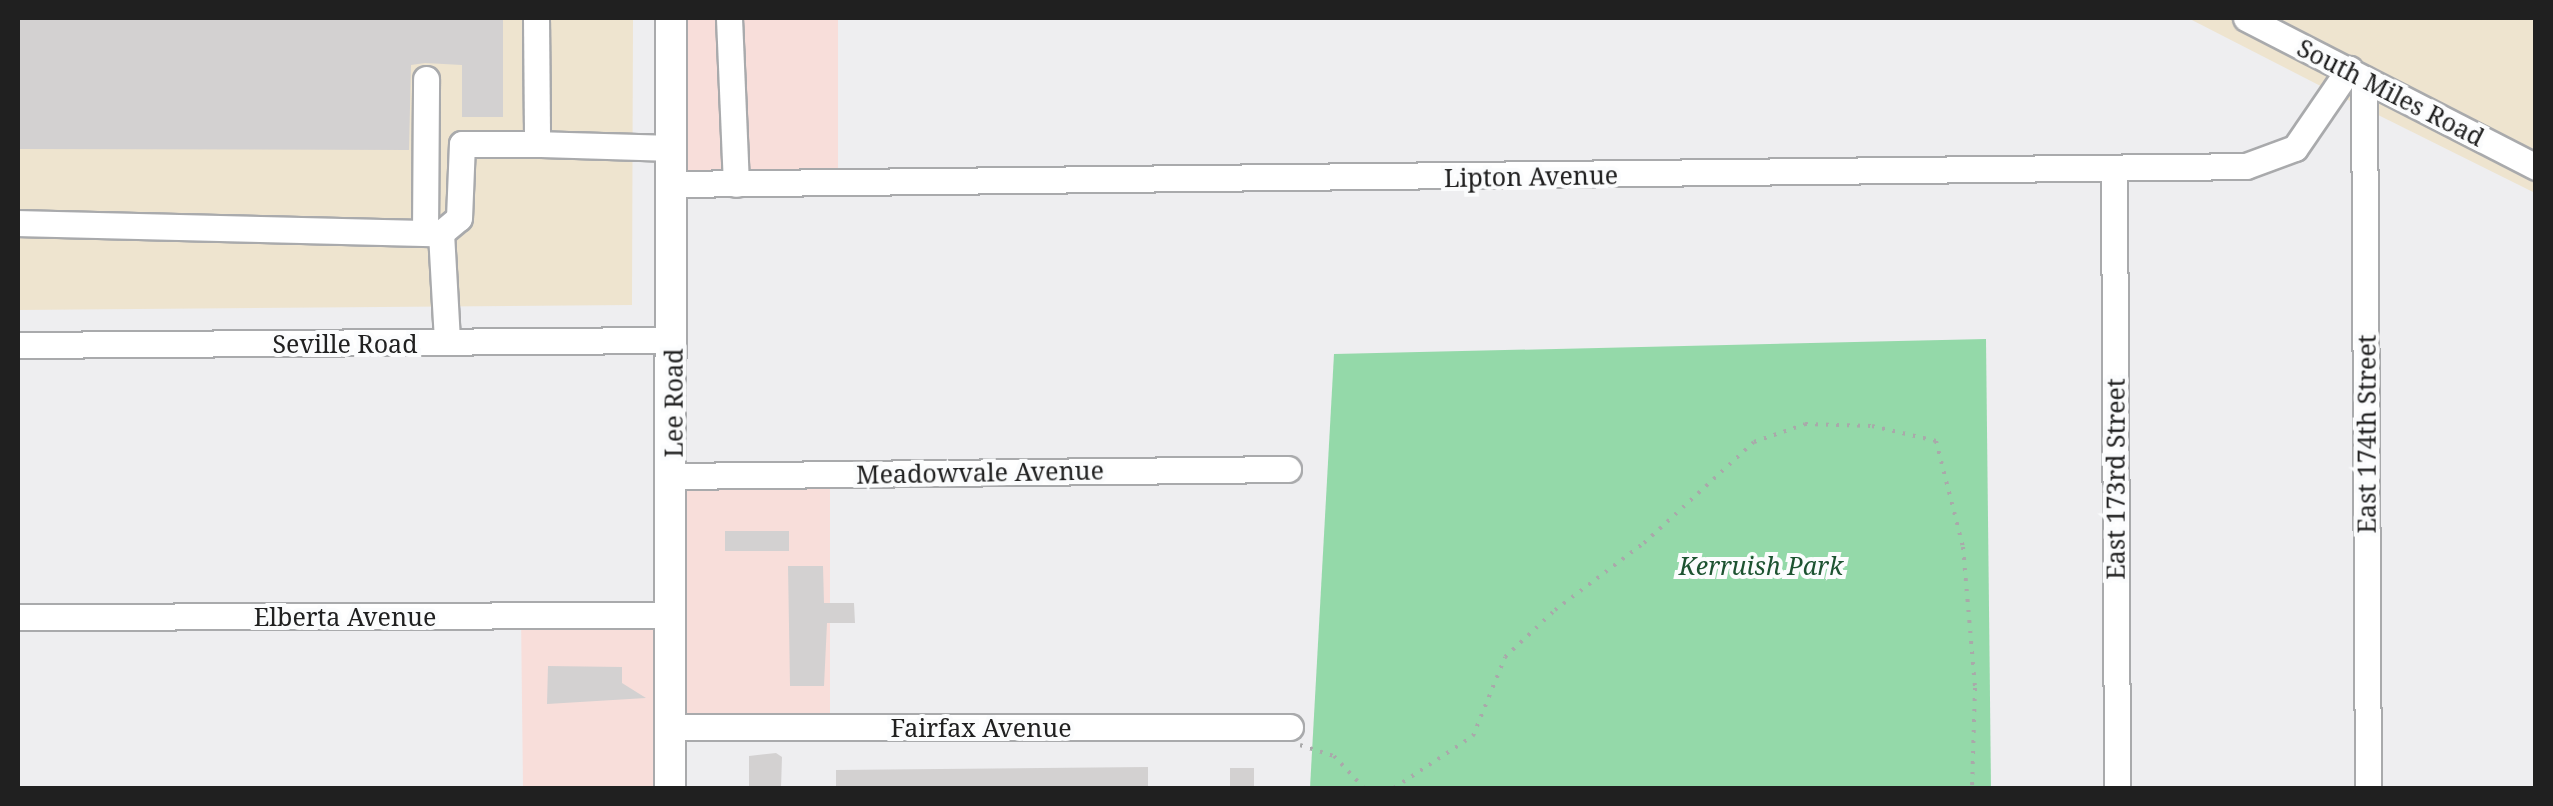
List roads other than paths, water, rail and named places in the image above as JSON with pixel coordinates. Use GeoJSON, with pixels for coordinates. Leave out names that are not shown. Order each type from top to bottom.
{"type":"FeatureCollection","features":[{"type":"Feature","properties":{"kind":"main road","name":"Lee Road"},"geometry":{"type":"LineString","coordinates":[[670,18],[670,788]]}},
{"type":"Feature","properties":{"kind":"street"},"geometry":{"type":"LineString","coordinates":[[536,18],[537,144]]}},
{"type":"Feature","properties":{"kind":"street"},"geometry":{"type":"LineString","coordinates":[[730,18],[736,184]]}},
{"type":"Feature","properties":{"kind":"street","name":"South Miles Road"},"geometry":{"type":"LineString","coordinates":[[2246,18],[2536,167]]}},
{"type":"Feature","properties":{"kind":"street","name":"Lipton Avenue"},"geometry":{"type":"LineString","coordinates":[[669,184],[2246,166],[2295,148],[2356,74]]}},
{"type":"Feature","properties":{"kind":"street","name":"East 174th Street"},"geometry":{"type":"LineString","coordinates":[[2356,74],[2368,788]]}},
{"type":"Feature","properties":{"kind":"street"},"geometry":{"type":"LineString","coordinates":[[426,80],[433,233],[447,342]]}},
{"type":"Feature","properties":{"kind":"street"},"geometry":{"type":"LineString","coordinates":[[18,223],[433,233],[459,218],[462,144],[669,148]]}},
{"type":"Feature","properties":{"kind":"street","name":"East 173rd Street"},"geometry":{"type":"LineString","coordinates":[[2114,170],[2117,788]]}},
{"type":"Feature","properties":{"kind":"street","name":"Seville Road"},"geometry":{"type":"LineString","coordinates":[[18,345],[673,340]]}},
{"type":"Feature","properties":{"kind":"street","name":"Meadowvale Avenue"},"geometry":{"type":"LineString","coordinates":[[672,476],[1288,469]]}},
{"type":"Feature","properties":{"kind":"street","name":"Elberta Avenue"},"geometry":{"type":"LineString","coordinates":[[18,616],[672,615]]}},
{"type":"Feature","properties":{"kind":"street","name":"Fairfax Avenue"},"geometry":{"type":"LineString","coordinates":[[671,727],[1290,734]]}},
{"type":"Feature","properties":{"kind":"park label","name":"Kerruish Park"},"geometry":{"type":"Point","coordinates":[1761,565]}}]}
